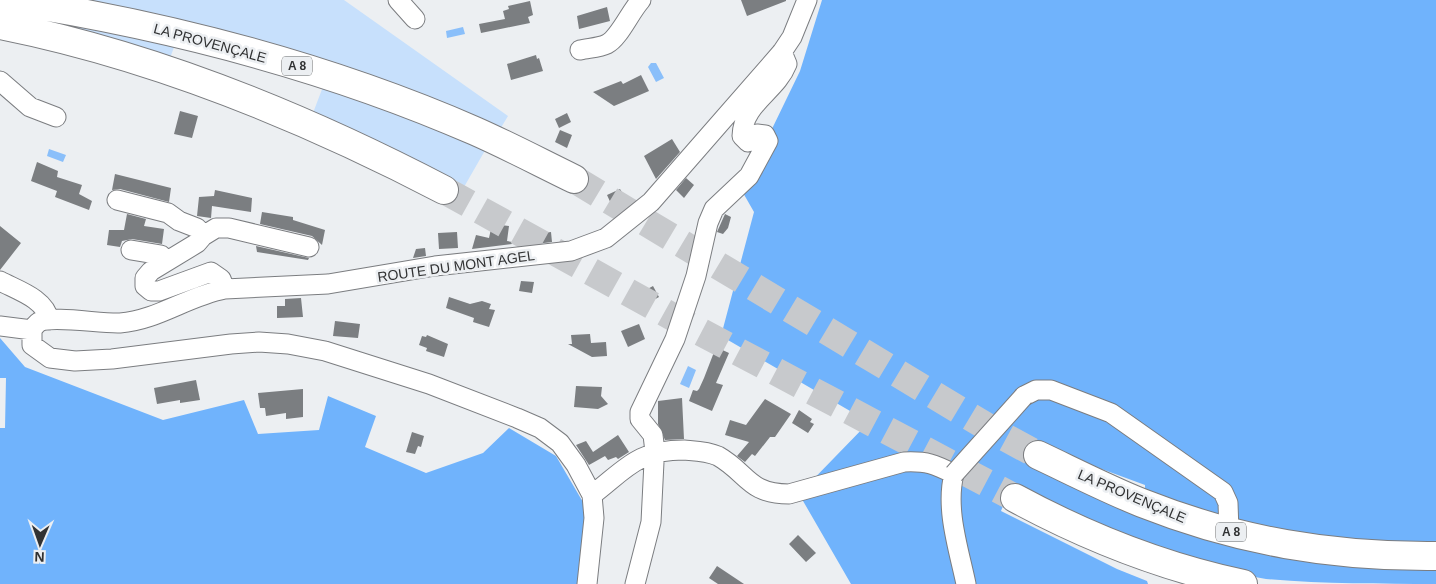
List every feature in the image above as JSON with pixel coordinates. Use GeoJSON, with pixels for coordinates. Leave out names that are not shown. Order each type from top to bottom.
{"type":"FeatureCollection","features":[{"type":"Feature","properties":{"kind":"highway","name":"LA PROVENÇALE"},"geometry":{"type":"LineString","coordinates":[[6,0],[134,23],[206,40],[304,68],[475,131],[574,179]]}},
{"type":"Feature","properties":{"kind":"highway"},"geometry":{"type":"LineString","coordinates":[[0,25],[94,47],[205,83],[334,135],[444,190]]}},
{"type":"Feature","properties":{"kind":"highway","name":"LA PROVENÇALE"},"geometry":{"type":"LineString","coordinates":[[1038,455],[1141,502],[1229,531],[1297,548],[1349,554],[1436,556]]}},
{"type":"Feature","properties":{"kind":"highway"},"geometry":{"type":"LineString","coordinates":[[1016,498],[1052,518],[1162,563],[1243,584]]}},
{"type":"Feature","properties":{"kind":"highway"},"geometry":{"type":"LineString","coordinates":[[1111,543],[1155,572],[1192,584]]}},
{"type":"Feature","properties":{"kind":"street"},"geometry":{"type":"LineString","coordinates":[[398,0],[415,19]]}},
{"type":"Feature","properties":{"kind":"street"},"geometry":{"type":"LineString","coordinates":[[580,50],[606,45],[615,38],[631,11],[641,0]]}},
{"type":"Feature","properties":{"kind":"street","name":"ROUTE DU MONT AGEL"},"geometry":{"type":"LineString","coordinates":[[49,320],[91,323],[142,320],[210,292],[225,289],[328,284],[435,266],[571,251],[606,238],[651,202],[782,52],[792,37],[808,0]]}},
{"type":"Feature","properties":{"kind":"street"},"geometry":{"type":"LineString","coordinates":[[635,584],[651,522],[654,462],[653,435],[640,419],[640,412],[675,339],[696,276],[708,223],[714,209],[749,176],[768,141],[765,135],[757,134],[748,142],[742,136],[742,125],[756,100],[784,72],[787,64],[782,52]]}},
{"type":"Feature","properties":{"kind":"street"},"geometry":{"type":"LineString","coordinates":[[0,81],[30,107],[56,117]]}},
{"type":"Feature","properties":{"kind":"street"},"geometry":{"type":"LineString","coordinates":[[117,200],[168,213],[179,221],[197,228],[203,236]]}},
{"type":"Feature","properties":{"kind":"street"},"geometry":{"type":"LineString","coordinates":[[225,289],[221,279],[211,272],[159,291],[151,291],[145,286],[145,278],[151,271],[197,243],[203,236],[216,228],[229,228],[309,247]]}},
{"type":"Feature","properties":{"kind":"street"},"geometry":{"type":"LineString","coordinates":[[131,250],[161,255],[166,262]]}},
{"type":"Feature","properties":{"kind":"street"},"geometry":{"type":"LineString","coordinates":[[0,281],[34,299],[48,312],[49,320],[40,321],[32,330],[32,345],[50,358],[62,360],[112,359],[258,342],[288,344],[325,351],[429,384],[540,428],[560,443],[576,465],[592,495],[594,518],[587,584]]}},
{"type":"Feature","properties":{"kind":"street"},"geometry":{"type":"LineString","coordinates":[[0,326],[32,330]]}},
{"type":"Feature","properties":{"kind":"street"},"geometry":{"type":"LineString","coordinates":[[966,584],[952,511],[951,484],[954,474],[1024,396],[1036,390],[1051,390],[1110,413],[1223,492],[1228,503],[1229,531]]}},
{"type":"Feature","properties":{"kind":"street"},"geometry":{"type":"LineString","coordinates":[[592,495],[621,469],[653,453],[700,451],[718,456],[755,487],[771,494],[789,494],[904,462],[923,461],[934,463],[954,474]]}},
{"type":"Feature","properties":{"kind":"shaded area"},"geometry":{"type":"Polygon","coordinates":[[[87,0],[344,0],[508,116],[499,131],[325,62],[221,30],[87,0]]]}},
{"type":"Feature","properties":{"kind":"shaded area"},"geometry":{"type":"Polygon","coordinates":[[[822,0],[1436,0],[1436,545],[1349,541],[1256,528],[1145,492],[1145,485],[1031,443],[1022,459],[1112,501],[1436,566],[1436,584],[1287,581],[1233,572],[1200,563],[1136,540],[1010,488],[1001,511],[1117,569],[1147,581],[1148,584],[851,584],[799,494],[869,422],[721,336],[754,212],[742,191],[800,71],[822,0]]]}},
{"type":"Feature","properties":{"kind":"shaded area"},"geometry":{"type":"Polygon","coordinates":[[[2,12],[176,42],[170,58],[2,12]]]}},
{"type":"Feature","properties":{"kind":"shaded area"},"geometry":{"type":"Polygon","coordinates":[[[463,27],[465,34],[447,38],[446,31],[463,27]]]}},
{"type":"Feature","properties":{"kind":"shaded area"},"geometry":{"type":"Polygon","coordinates":[[[651,63],[656,63],[664,78],[656,82],[648,67],[651,63]]]}},
{"type":"Feature","properties":{"kind":"shaded area"},"geometry":{"type":"Polygon","coordinates":[[[324,84],[487,147],[464,187],[313,113],[324,84]]]}},
{"type":"Feature","properties":{"kind":"shaded area"},"geometry":{"type":"Polygon","coordinates":[[[49,149],[66,155],[63,162],[47,156],[49,149]]]}},
{"type":"Feature","properties":{"kind":"shaded area"},"geometry":{"type":"Polygon","coordinates":[[[0,338],[25,367],[163,420],[244,400],[258,434],[319,430],[328,396],[376,416],[365,447],[426,473],[483,453],[509,428],[556,456],[587,509],[581,584],[0,584],[0,428],[5,428],[6,378],[0,378],[0,338]]]}},
{"type":"Feature","properties":{"kind":"shaded area"},"geometry":{"type":"Polygon","coordinates":[[[688,366],[696,370],[689,388],[680,384],[688,366]]]}},
{"type":"Feature","properties":{"kind":"building"},"geometry":{"type":"Polygon","coordinates":[[[741,0],[786,0],[786,1],[747,16],[741,0]]]}},
{"type":"Feature","properties":{"kind":"building"},"geometry":{"type":"Polygon","coordinates":[[[530,1],[533,15],[528,17],[530,23],[481,33],[479,24],[505,19],[503,11],[509,9],[508,6],[530,1]]]}},
{"type":"Feature","properties":{"kind":"building"},"geometry":{"type":"Polygon","coordinates":[[[607,7],[610,21],[579,29],[577,16],[607,7]]]}},
{"type":"Feature","properties":{"kind":"building"},"geometry":{"type":"Polygon","coordinates":[[[536,55],[537,59],[539,58],[543,71],[511,80],[507,64],[536,55]]]}},
{"type":"Feature","properties":{"kind":"building"},"geometry":{"type":"Polygon","coordinates":[[[641,75],[649,91],[614,106],[593,92],[621,81],[623,84],[641,75]]]}},
{"type":"Feature","properties":{"kind":"building"},"geometry":{"type":"Polygon","coordinates":[[[180,111],[198,116],[192,138],[174,134],[180,111]]]}},
{"type":"Feature","properties":{"kind":"building"},"geometry":{"type":"Polygon","coordinates":[[[567,113],[571,122],[559,128],[555,119],[567,113]]]}},
{"type":"Feature","properties":{"kind":"building"},"geometry":{"type":"Polygon","coordinates":[[[560,130],[572,135],[567,148],[555,142],[560,130]]]}},
{"type":"Feature","properties":{"kind":"building"},"geometry":{"type":"Polygon","coordinates":[[[672,139],[680,152],[656,179],[644,156],[672,139]]]}},
{"type":"Feature","properties":{"kind":"building"},"geometry":{"type":"Polygon","coordinates":[[[37,162],[58,171],[57,177],[82,185],[79,194],[92,201],[89,210],[55,197],[57,191],[31,181],[37,162]]]}},
{"type":"Feature","properties":{"kind":"building"},"geometry":{"type":"Polygon","coordinates":[[[115,174],[171,188],[169,202],[120,189],[112,190],[115,174]]]}},
{"type":"Feature","properties":{"kind":"building"},"geometry":{"type":"Polygon","coordinates":[[[686,178],[694,185],[684,198],[676,190],[686,178]]]}},
{"type":"Feature","properties":{"kind":"building"},"geometry":{"type":"Polygon","coordinates":[[[620,189],[628,202],[613,208],[607,195],[620,189]]]}},
{"type":"Feature","properties":{"kind":"building"},"geometry":{"type":"Polygon","coordinates":[[[215,190],[252,198],[251,212],[212,206],[211,218],[197,216],[199,197],[214,196],[215,190]]]}},
{"type":"Feature","properties":{"kind":"building"},"geometry":{"type":"Polygon","coordinates":[[[262,212],[293,217],[293,220],[325,230],[322,245],[312,236],[260,224],[262,212]]]}},
{"type":"Feature","properties":{"kind":"building"},"geometry":{"type":"Polygon","coordinates":[[[127,214],[146,219],[144,226],[164,229],[162,244],[132,239],[122,241],[120,247],[107,245],[109,230],[124,230],[127,214]]]}},
{"type":"Feature","properties":{"kind":"building"},"geometry":{"type":"Polygon","coordinates":[[[725,214],[731,217],[728,228],[723,234],[717,232],[725,214]]]}},
{"type":"Feature","properties":{"kind":"building"},"geometry":{"type":"Polygon","coordinates":[[[492,224],[509,226],[507,241],[512,242],[512,244],[472,249],[476,235],[489,238],[492,224]]]}},
{"type":"Feature","properties":{"kind":"building"},"geometry":{"type":"Polygon","coordinates":[[[0,226],[21,243],[0,270],[0,226]]]}},
{"type":"Feature","properties":{"kind":"building"},"geometry":{"type":"Polygon","coordinates":[[[457,232],[458,248],[439,249],[438,233],[457,232]]]}},
{"type":"Feature","properties":{"kind":"building"},"geometry":{"type":"Polygon","coordinates":[[[551,232],[552,242],[536,244],[535,234],[551,232]]]}},
{"type":"Feature","properties":{"kind":"building"},"geometry":{"type":"Polygon","coordinates":[[[256,246],[309,258],[308,260],[257,252],[256,246]]]}},
{"type":"Feature","properties":{"kind":"building"},"geometry":{"type":"Polygon","coordinates":[[[425,248],[426,256],[413,258],[416,249],[425,248]]]}},
{"type":"Feature","properties":{"kind":"building"},"geometry":{"type":"Polygon","coordinates":[[[521,281],[534,282],[532,293],[519,291],[521,281]]]}},
{"type":"Feature","properties":{"kind":"building"},"geometry":{"type":"Polygon","coordinates":[[[653,286],[659,297],[648,303],[642,292],[653,286]]]}},
{"type":"Feature","properties":{"kind":"building"},"geometry":{"type":"Polygon","coordinates":[[[449,297],[470,304],[482,301],[491,304],[489,309],[495,310],[489,327],[473,322],[474,318],[446,308],[449,297]]]}},
{"type":"Feature","properties":{"kind":"building"},"geometry":{"type":"Polygon","coordinates":[[[301,298],[303,317],[277,318],[277,306],[285,306],[285,299],[301,298]]]}},
{"type":"Feature","properties":{"kind":"building"},"geometry":{"type":"Polygon","coordinates":[[[335,321],[360,324],[358,338],[333,336],[335,321]]]}},
{"type":"Feature","properties":{"kind":"building"},"geometry":{"type":"Polygon","coordinates":[[[639,324],[645,339],[628,347],[621,331],[639,324]]]}},
{"type":"Feature","properties":{"kind":"building"},"geometry":{"type":"Polygon","coordinates":[[[590,334],[591,343],[606,342],[607,356],[592,357],[568,344],[572,344],[571,335],[590,334]]]}},
{"type":"Feature","properties":{"kind":"building"},"geometry":{"type":"Polygon","coordinates":[[[427,335],[448,344],[444,357],[426,351],[427,348],[419,345],[422,336],[426,337],[427,335]]]}},
{"type":"Feature","properties":{"kind":"building"},"geometry":{"type":"Polygon","coordinates":[[[716,347],[729,353],[716,383],[723,385],[712,411],[689,401],[693,390],[697,391],[699,389],[716,347]]]}},
{"type":"Feature","properties":{"kind":"building"},"geometry":{"type":"Polygon","coordinates":[[[196,380],[200,400],[180,403],[180,400],[157,404],[154,388],[196,380]]]}},
{"type":"Feature","properties":{"kind":"building"},"geometry":{"type":"Polygon","coordinates":[[[576,386],[602,387],[601,396],[608,404],[598,409],[574,407],[576,386]]]}},
{"type":"Feature","properties":{"kind":"building"},"geometry":{"type":"Polygon","coordinates":[[[303,389],[303,417],[286,419],[286,413],[266,416],[265,408],[260,408],[258,393],[303,389]]]}},
{"type":"Feature","properties":{"kind":"building"},"geometry":{"type":"Polygon","coordinates":[[[682,398],[684,439],[665,440],[658,424],[658,401],[682,398]]]}},
{"type":"Feature","properties":{"kind":"building"},"geometry":{"type":"Polygon","coordinates":[[[765,399],[791,414],[775,437],[770,437],[755,456],[752,454],[745,462],[737,456],[749,442],[725,435],[730,420],[746,425],[765,399]]]}},
{"type":"Feature","properties":{"kind":"building"},"geometry":{"type":"Polygon","coordinates":[[[799,410],[812,419],[810,422],[814,424],[808,433],[792,423],[799,410]]]}},
{"type":"Feature","properties":{"kind":"building"},"geometry":{"type":"Polygon","coordinates":[[[412,432],[424,436],[421,447],[418,446],[415,454],[406,452],[412,432]]]}},
{"type":"Feature","properties":{"kind":"building"},"geometry":{"type":"Polygon","coordinates":[[[618,435],[629,452],[618,459],[616,457],[608,460],[605,456],[589,465],[576,445],[586,441],[593,452],[618,435]]]}},
{"type":"Feature","properties":{"kind":"building"},"geometry":{"type":"Polygon","coordinates":[[[798,535],[816,553],[806,562],[789,544],[798,535]]]}},
{"type":"Feature","properties":{"kind":"building"},"geometry":{"type":"Polygon","coordinates":[[[717,566],[744,584],[718,584],[709,578],[717,566]]]}},
{"type":"Feature","properties":{"kind":"tunnel"},"geometry":{"type":"LineString","coordinates":[[574,179],[999,434],[1038,455]]}},
{"type":"Feature","properties":{"kind":"tunnel"},"geometry":{"type":"LineString","coordinates":[[444,190],[680,321],[1015,498]]}}]}
